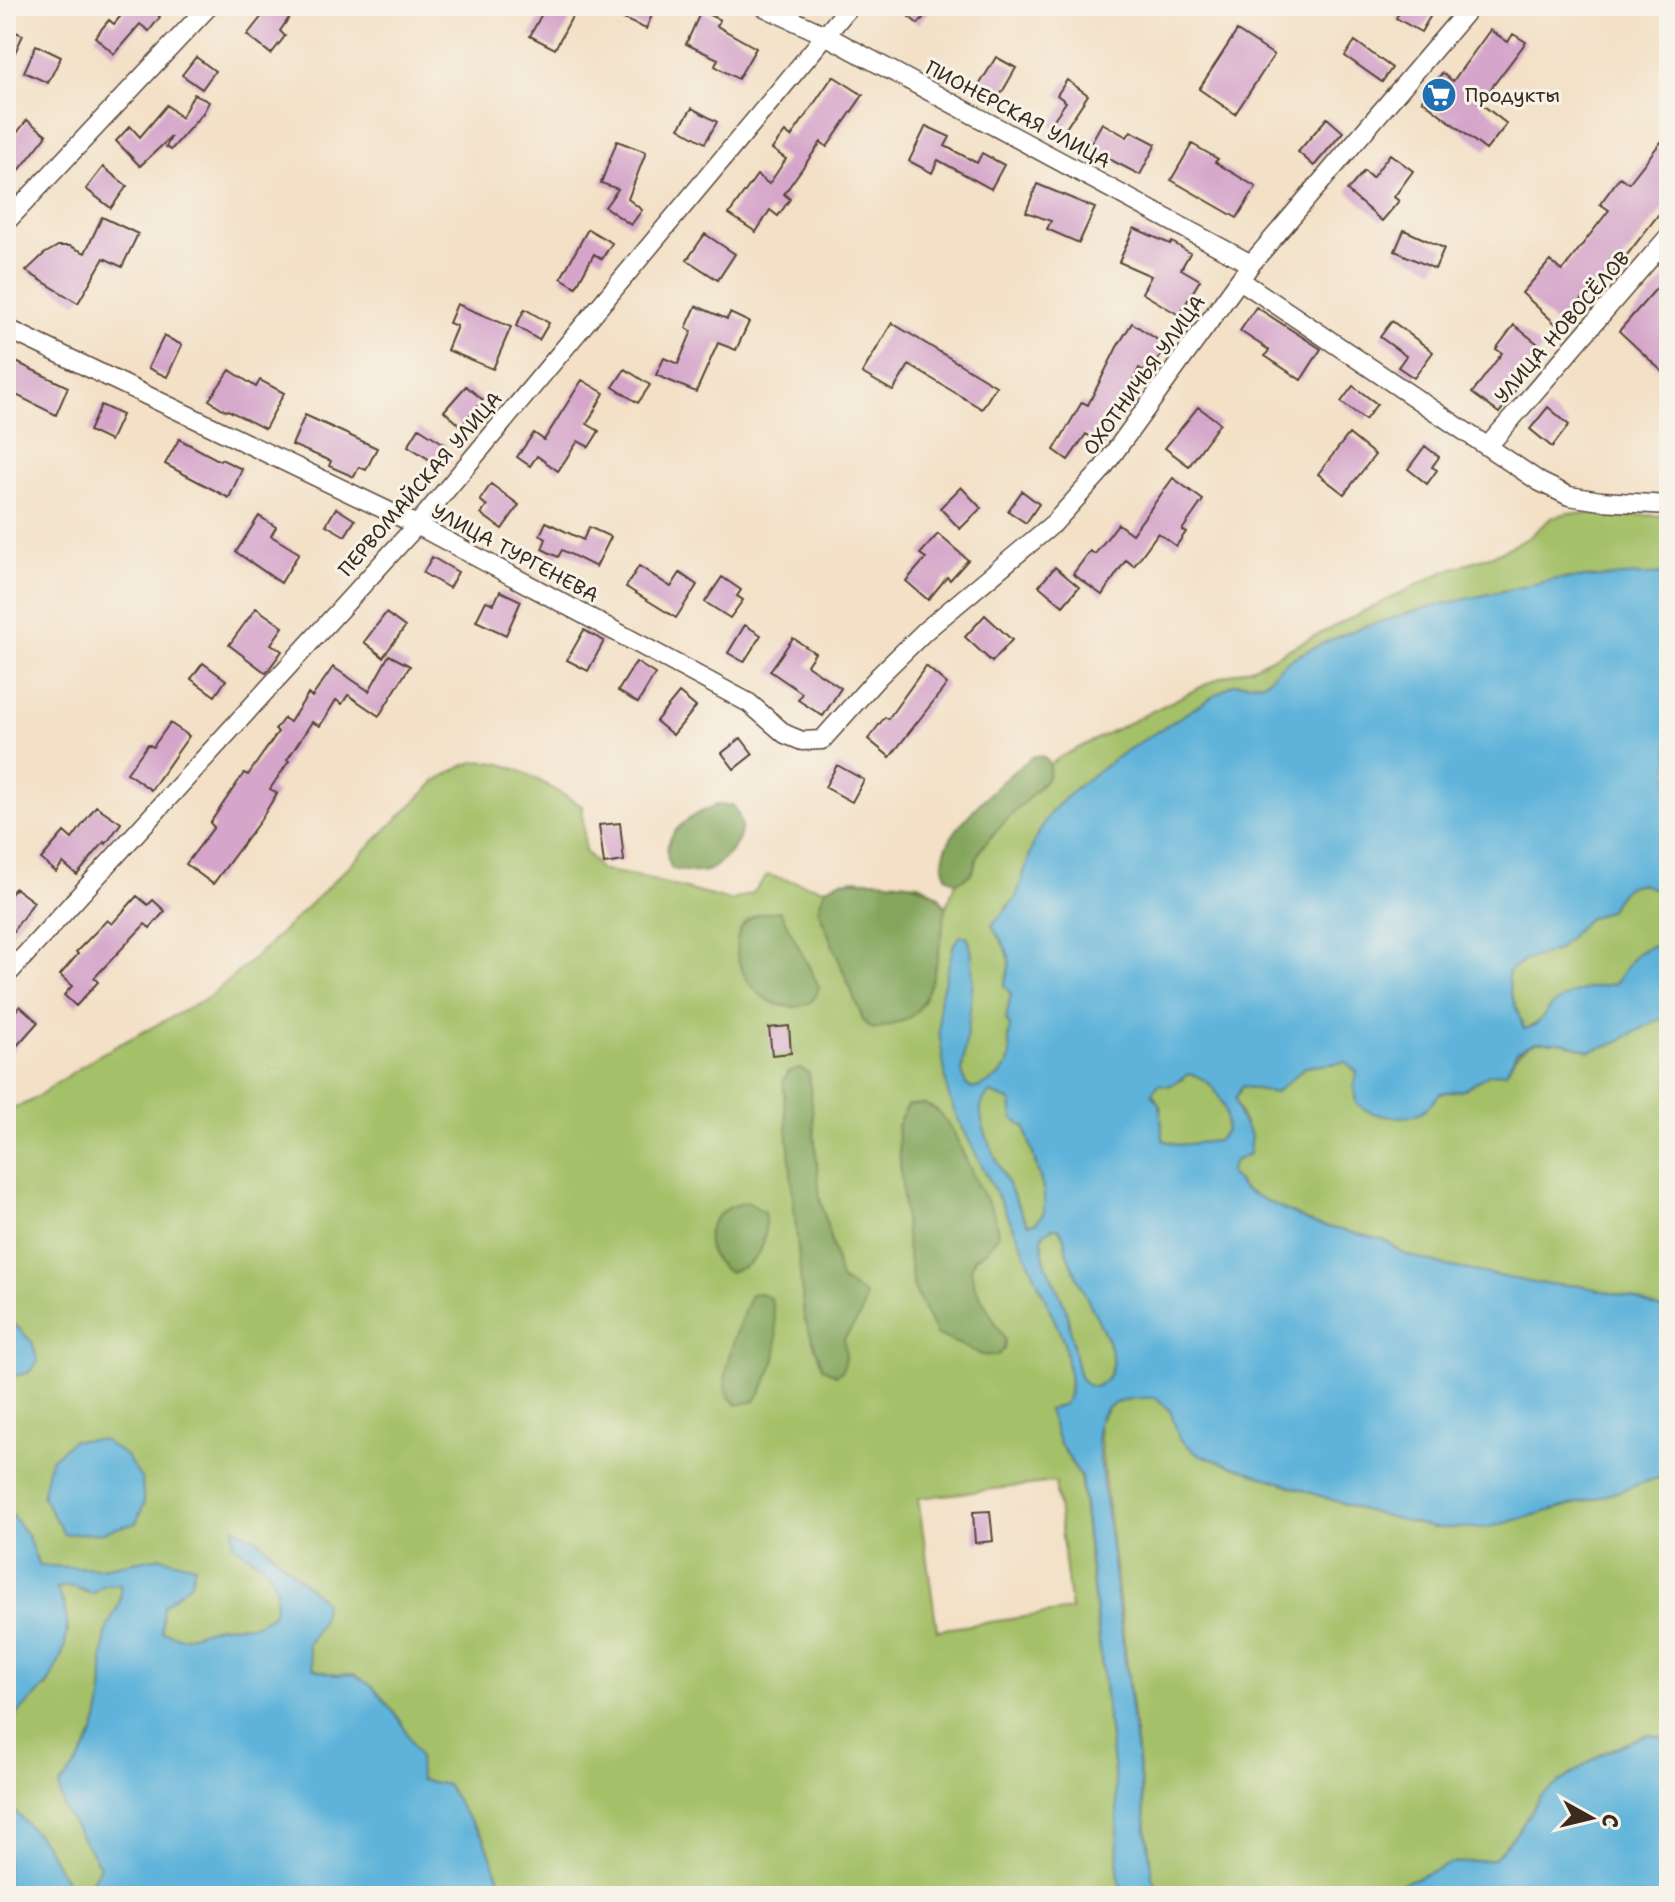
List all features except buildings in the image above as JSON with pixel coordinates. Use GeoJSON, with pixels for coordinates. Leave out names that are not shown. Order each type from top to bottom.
{"type":"FeatureCollection","features":[{"type":"Feature","properties":{"kind":"street"},"geometry":{"type":"LineString","coordinates":[[6,222],[209,6]]}},
{"type":"Feature","properties":{"kind":"street","name":"ПИОНЕРСКАЯ УЛИЦА"},"geometry":{"type":"LineString","coordinates":[[762,6],[825,35],[1245,272],[1540,482],[1569,496],[1669,505]]}},
{"type":"Feature","properties":{"kind":"street","name":"ПЕРВОМАЙСКАЯ УЛИЦА"},"geometry":{"type":"LineString","coordinates":[[6,976],[417,525],[850,6]]}},
{"type":"Feature","properties":{"kind":"street","name":"ОХОТНИЧЬЯ УЛИЦА"},"geometry":{"type":"LineString","coordinates":[[822,740],[879,676],[925,631],[1043,533],[1100,472],[1245,272],[1471,6]]}},
{"type":"Feature","properties":{"kind":"street","name":"УЛИЦА НОВОСЁЛОВ"},"geometry":{"type":"LineString","coordinates":[[1488,446],[1669,236]]}},
{"type":"Feature","properties":{"kind":"street","name":"УЛИЦА ТУРГЕНЕВА"},"geometry":{"type":"LineString","coordinates":[[6,328],[417,525],[749,703],[785,734],[802,741],[822,740]]}},
{"type":"Feature","properties":{"kind":"green space"},"geometry":{"type":"Polygon","coordinates":[[[1568,513],[1669,516],[1669,574],[1557,579],[1426,608],[1359,628],[1287,661],[1265,682],[1233,684],[1123,753],[1078,786],[1050,813],[1034,842],[1016,899],[1006,907],[997,935],[1009,959],[1004,985],[1011,994],[1006,1019],[1010,1026],[1009,1060],[1003,1072],[974,1089],[966,1085],[962,1072],[965,1035],[954,944],[949,971],[970,1141],[1018,1236],[1064,1342],[1069,1395],[1064,1404],[1049,1410],[1059,1442],[1080,1477],[1117,1801],[1118,1871],[1122,1896],[506,1896],[484,1838],[447,1785],[420,1780],[400,1720],[374,1688],[354,1674],[336,1675],[313,1669],[307,1646],[322,1620],[286,1566],[263,1544],[234,1528],[233,1545],[263,1565],[274,1581],[276,1601],[273,1615],[254,1625],[219,1626],[182,1638],[162,1632],[162,1607],[191,1582],[161,1557],[101,1568],[39,1566],[27,1535],[6,1508],[6,1377],[28,1373],[32,1342],[6,1316],[6,1111],[29,1102],[97,1056],[208,998],[259,954],[436,781],[475,762],[503,764],[530,776],[582,806],[585,851],[601,870],[731,901],[753,893],[767,875],[825,889],[840,881],[855,879],[920,884],[938,895],[946,907],[956,882],[972,872],[981,849],[1048,777],[1050,765],[1060,757],[1219,678],[1253,667],[1445,571],[1498,553],[1528,538],[1551,518],[1568,513]],[[1055,1482],[918,1498],[937,1630],[1071,1610],[1055,1482]]]}},
{"type":"Feature","properties":{"kind":"green space"},"geometry":{"type":"Polygon","coordinates":[[[1034,756],[1044,757],[1050,765],[1048,777],[989,839],[969,875],[956,882],[946,876],[944,854],[959,827],[997,786],[1034,756]]]}},
{"type":"Feature","properties":{"kind":"green space"},"geometry":{"type":"Polygon","coordinates":[[[717,805],[733,805],[738,813],[741,828],[738,842],[711,869],[692,872],[672,869],[668,857],[671,837],[686,821],[717,805]]]}},
{"type":"Feature","properties":{"kind":"green space"},"geometry":{"type":"Polygon","coordinates":[[[875,880],[924,888],[946,908],[931,983],[918,1009],[905,1020],[873,1029],[864,1022],[818,909],[825,889],[840,881],[875,880]]]}},
{"type":"Feature","properties":{"kind":"green space"},"geometry":{"type":"Polygon","coordinates":[[[1630,885],[1651,885],[1669,898],[1669,944],[1642,951],[1615,984],[1575,993],[1553,1006],[1538,1022],[1523,1029],[1510,991],[1508,972],[1523,961],[1557,950],[1587,919],[1610,910],[1618,892],[1630,885]]]}},
{"type":"Feature","properties":{"kind":"green space"},"geometry":{"type":"Polygon","coordinates":[[[780,911],[819,986],[814,999],[808,1004],[794,1007],[776,1004],[761,995],[740,966],[738,935],[746,922],[761,914],[780,911]]]}},
{"type":"Feature","properties":{"kind":"green space"},"geometry":{"type":"Polygon","coordinates":[[[1669,1014],[1669,1312],[1582,1286],[1534,1283],[1442,1265],[1404,1254],[1384,1240],[1314,1224],[1244,1190],[1229,1173],[1234,1161],[1249,1154],[1248,1132],[1235,1099],[1242,1086],[1275,1093],[1305,1067],[1346,1062],[1357,1072],[1354,1087],[1425,1110],[1440,1093],[1463,1090],[1489,1074],[1506,1072],[1522,1050],[1532,1044],[1552,1041],[1590,1051],[1669,1014]]]}},
{"type":"Feature","properties":{"kind":"green space"},"geometry":{"type":"Polygon","coordinates":[[[800,1068],[809,1073],[820,1198],[841,1280],[865,1295],[861,1313],[844,1339],[846,1356],[843,1370],[836,1375],[823,1368],[804,1317],[783,1082],[788,1072],[800,1068]]]}},
{"type":"Feature","properties":{"kind":"green space"},"geometry":{"type":"Polygon","coordinates":[[[1189,1074],[1206,1081],[1222,1103],[1226,1131],[1217,1141],[1178,1145],[1163,1140],[1160,1106],[1152,1093],[1159,1083],[1181,1080],[1189,1074]]]}},
{"type":"Feature","properties":{"kind":"green space"},"geometry":{"type":"Polygon","coordinates":[[[991,1093],[1011,1101],[1013,1119],[1025,1127],[1044,1192],[1044,1212],[1036,1223],[1028,1224],[986,1136],[980,1111],[984,1099],[991,1093]]]}},
{"type":"Feature","properties":{"kind":"green space"},"geometry":{"type":"Polygon","coordinates":[[[924,1104],[937,1110],[953,1131],[995,1215],[998,1236],[986,1251],[975,1258],[971,1269],[974,1285],[1005,1340],[1004,1350],[996,1356],[982,1355],[936,1334],[914,1288],[907,1246],[897,1125],[908,1105],[924,1104]]]}},
{"type":"Feature","properties":{"kind":"green space"},"geometry":{"type":"Polygon","coordinates":[[[747,1202],[764,1212],[763,1243],[748,1264],[728,1272],[710,1252],[709,1230],[722,1212],[747,1202]]]}},
{"type":"Feature","properties":{"kind":"green space"},"geometry":{"type":"Polygon","coordinates":[[[1058,1228],[1065,1240],[1067,1254],[1111,1350],[1111,1371],[1095,1387],[1087,1385],[1080,1377],[1065,1307],[1045,1262],[1043,1234],[1058,1228]]]}},
{"type":"Feature","properties":{"kind":"green space"},"geometry":{"type":"Polygon","coordinates":[[[761,1293],[771,1299],[777,1341],[774,1363],[755,1401],[737,1405],[729,1396],[726,1386],[728,1360],[751,1294],[761,1293]]]}},
{"type":"Feature","properties":{"kind":"green space"},"geometry":{"type":"Polygon","coordinates":[[[1136,1397],[1157,1398],[1171,1412],[1179,1438],[1197,1454],[1359,1509],[1433,1528],[1487,1528],[1604,1496],[1669,1474],[1669,1739],[1648,1734],[1602,1754],[1540,1796],[1520,1829],[1494,1859],[1450,1864],[1372,1896],[1161,1896],[1152,1876],[1098,1423],[1110,1405],[1136,1397]]]}},
{"type":"Feature","properties":{"kind":"green space"},"geometry":{"type":"Polygon","coordinates":[[[120,1584],[119,1604],[105,1638],[98,1722],[82,1757],[59,1786],[100,1866],[91,1885],[69,1886],[44,1843],[6,1801],[6,1730],[17,1711],[47,1686],[62,1655],[68,1631],[64,1603],[55,1588],[72,1586],[92,1594],[104,1585],[120,1584]]]}},
{"type":"Feature","properties":{"kind":"water"},"geometry":{"type":"Polygon","coordinates":[[[1669,574],[1669,898],[1650,887],[1635,884],[1628,887],[1610,910],[1587,919],[1557,950],[1523,961],[1508,972],[1510,991],[1524,1029],[1538,1022],[1553,1005],[1567,996],[1615,984],[1630,961],[1642,951],[1669,944],[1669,970],[1662,984],[1669,995],[1669,1014],[1613,1044],[1590,1051],[1563,1042],[1535,1042],[1517,1051],[1506,1072],[1489,1074],[1463,1090],[1440,1093],[1427,1108],[1411,1116],[1381,1115],[1356,1103],[1354,1087],[1357,1072],[1346,1062],[1305,1067],[1275,1093],[1242,1086],[1235,1099],[1240,1118],[1251,1135],[1249,1154],[1234,1161],[1229,1173],[1244,1190],[1314,1224],[1384,1240],[1404,1254],[1442,1265],[1534,1283],[1582,1286],[1629,1297],[1669,1312],[1669,1474],[1604,1496],[1487,1528],[1433,1528],[1359,1509],[1197,1454],[1179,1438],[1171,1412],[1157,1398],[1131,1399],[1107,1409],[1098,1424],[1098,1443],[1152,1876],[1161,1896],[1122,1896],[1118,1871],[1117,1801],[1081,1477],[1059,1442],[1048,1410],[1064,1404],[1069,1395],[1064,1342],[1018,1236],[948,1094],[939,1031],[939,1002],[954,944],[960,936],[967,936],[971,949],[971,1002],[962,1072],[966,1085],[974,1089],[1003,1072],[1009,1060],[1010,1026],[1006,1019],[1011,994],[1004,985],[1009,958],[992,925],[1016,898],[1034,842],[1050,813],[1078,786],[1123,753],[1233,684],[1265,682],[1287,661],[1317,646],[1359,628],[1426,608],[1557,579],[1669,574]],[[1189,1074],[1169,1086],[1159,1084],[1152,1093],[1160,1106],[1163,1140],[1178,1145],[1217,1141],[1226,1131],[1222,1103],[1206,1081],[1189,1074]],[[991,1093],[981,1111],[987,1136],[1022,1214],[1028,1224],[1036,1223],[1044,1212],[1044,1192],[1025,1127],[1013,1119],[1011,1101],[991,1093]],[[1052,1228],[1043,1234],[1043,1253],[1065,1307],[1080,1377],[1087,1385],[1095,1387],[1111,1371],[1111,1350],[1107,1338],[1067,1254],[1059,1228],[1052,1228]]]}},
{"type":"Feature","properties":{"kind":"water"},"geometry":{"type":"Polygon","coordinates":[[[6,1316],[32,1342],[38,1362],[28,1373],[6,1377],[6,1316]]]}},
{"type":"Feature","properties":{"kind":"water"},"geometry":{"type":"Polygon","coordinates":[[[73,1440],[102,1440],[126,1456],[142,1480],[144,1504],[136,1523],[99,1533],[64,1534],[42,1496],[50,1460],[73,1440]]]}},
{"type":"Feature","properties":{"kind":"water"},"geometry":{"type":"Polygon","coordinates":[[[6,1508],[27,1535],[39,1566],[101,1568],[161,1557],[195,1566],[191,1582],[163,1607],[162,1632],[182,1638],[219,1626],[254,1625],[273,1615],[276,1601],[274,1581],[263,1565],[233,1545],[234,1527],[257,1539],[324,1601],[322,1620],[307,1646],[313,1669],[336,1675],[354,1674],[374,1688],[400,1720],[419,1757],[420,1780],[447,1785],[484,1838],[506,1896],[6,1896],[6,1801],[44,1843],[69,1886],[90,1885],[100,1866],[63,1808],[59,1786],[82,1757],[98,1722],[105,1638],[121,1592],[120,1584],[104,1585],[92,1594],[72,1586],[56,1588],[67,1627],[62,1656],[48,1683],[6,1730],[6,1508]]]}},
{"type":"Feature","properties":{"kind":"water"},"geometry":{"type":"Polygon","coordinates":[[[1648,1734],[1669,1739],[1669,1896],[1372,1896],[1450,1864],[1494,1859],[1520,1829],[1540,1796],[1602,1754],[1648,1734]]]}},
{"type":"Feature","properties":{"kind":"place","name":"Продукты"},"geometry":{"type":"Point","coordinates":[1439,95]}}]}
